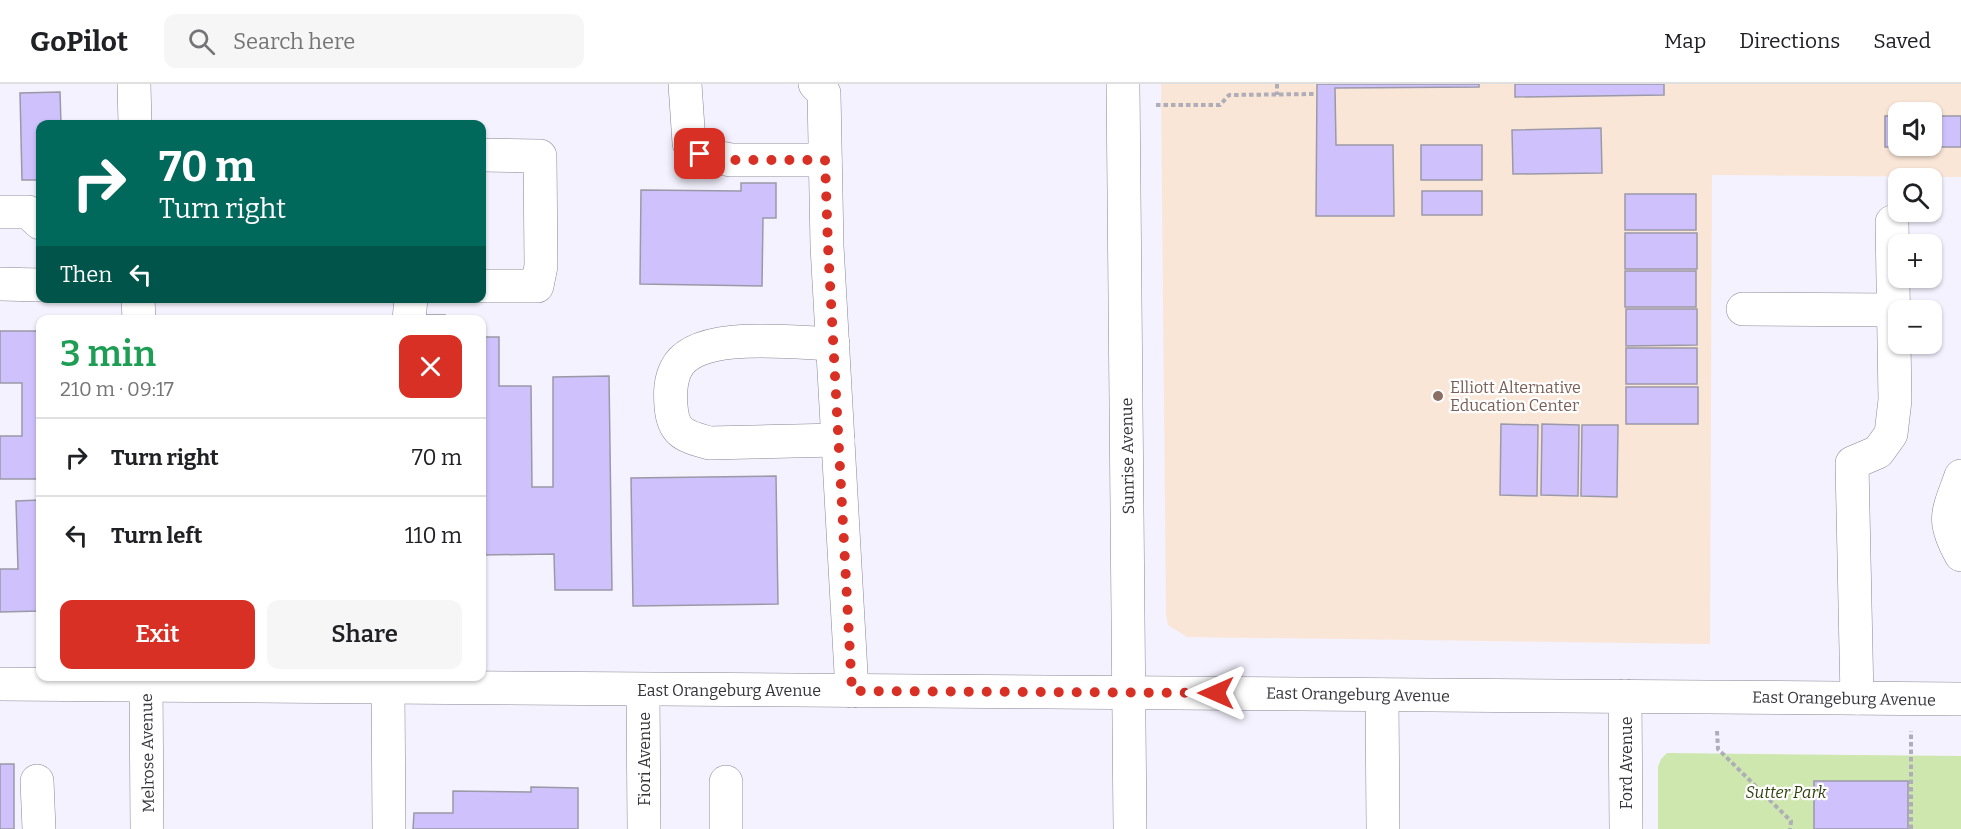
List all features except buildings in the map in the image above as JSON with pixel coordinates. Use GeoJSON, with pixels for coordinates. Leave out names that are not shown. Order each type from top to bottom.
{"type":"FeatureCollection","features":[{"type":"Feature","properties":{"kind":"street"},"geometry":{"type":"LineString","coordinates":[[134,84],[135,120]]}},
{"type":"Feature","properties":{"kind":"street"},"geometry":{"type":"LineString","coordinates":[[685,84],[689,143],[700,154],[731,160],[825,160]]}},
{"type":"Feature","properties":{"kind":"street"},"geometry":{"type":"LineString","coordinates":[[814,84],[824,93],[828,246],[852,691]]}},
{"type":"Feature","properties":{"kind":"street","name":"Sunrise Avenue"},"geometry":{"type":"LineString","coordinates":[[1123,94],[1130,829]]}},
{"type":"Feature","properties":{"kind":"street"},"geometry":{"type":"LineString","coordinates":[[486,155],[540,156],[541,266],[537,286],[486,286]]}},
{"type":"Feature","properties":{"kind":"street"},"geometry":{"type":"LineString","coordinates":[[0,212],[28,212],[36,219]]}},
{"type":"Feature","properties":{"kind":"street"},"geometry":{"type":"LineString","coordinates":[[1892,222],[1894,300]]}},
{"type":"Feature","properties":{"kind":"street"},"geometry":{"type":"LineString","coordinates":[[0,284],[36,285]]}},
{"type":"Feature","properties":{"kind":"street"},"geometry":{"type":"LineString","coordinates":[[1743,309],[1888,310]]}},
{"type":"Feature","properties":{"kind":"street"},"geometry":{"type":"LineString","coordinates":[[833,345],[731,341],[709,346],[692,352],[676,368],[670,388],[672,417],[677,430],[709,443],[838,440]]}},
{"type":"Feature","properties":{"kind":"street"},"geometry":{"type":"LineString","coordinates":[[1857,698],[1852,463],[1878,452],[1891,434],[1895,400],[1894,354]]}},
{"type":"Feature","properties":{"kind":"street"},"geometry":{"type":"LineString","coordinates":[[1961,476],[1947,516],[1951,537],[1961,555]]}},
{"type":"Feature","properties":{"kind":"street","name":"East Orangeburg Avenue"},"geometry":{"type":"LineString","coordinates":[[0,684],[146,681],[349,682],[388,687],[643,690],[1961,699]]}},
{"type":"Feature","properties":{"kind":"street","name":"Melrose Avenue"},"geometry":{"type":"LineString","coordinates":[[146,681],[147,829]]}},
{"type":"Feature","properties":{"kind":"street"},"geometry":{"type":"LineString","coordinates":[[388,687],[389,829]]}},
{"type":"Feature","properties":{"kind":"street","name":"Fiori Avenue"},"geometry":{"type":"LineString","coordinates":[[643,690],[644,829]]}},
{"type":"Feature","properties":{"kind":"street"},"geometry":{"type":"LineString","coordinates":[[1382,695],[1383,829]]}},
{"type":"Feature","properties":{"kind":"street","name":"Ford Avenue"},"geometry":{"type":"LineString","coordinates":[[1625,696],[1626,829]]}},
{"type":"Feature","properties":{"kind":"street"},"geometry":{"type":"LineString","coordinates":[[37,781],[39,829]]}},
{"type":"Feature","properties":{"kind":"street"},"geometry":{"type":"LineString","coordinates":[[726,782],[726,829]]}},
{"type":"Feature","properties":{"kind":"path"},"geometry":{"type":"LineString","coordinates":[[1277,84],[1277,95]]}},
{"type":"Feature","properties":{"kind":"path"},"geometry":{"type":"LineString","coordinates":[[1123,94],[1220,105],[1229,95],[1317,94]]}},
{"type":"Feature","properties":{"kind":"path"},"geometry":{"type":"LineString","coordinates":[[1716,697],[1718,749],[1791,821],[1790,829]]}},
{"type":"Feature","properties":{"kind":"path"},"geometry":{"type":"LineString","coordinates":[[1911,699],[1911,829]]}},
{"type":"Feature","properties":{"kind":"shaded area","name":"Elliott Alternative Education Center"},"geometry":{"type":"Polygon","coordinates":[[[1161,84],[1961,84],[1961,177],[1942,177],[1942,168],[1888,168],[1888,176],[1712,175],[1710,644],[1187,637],[1168,625],[1166,615],[1161,84]]]}},
{"type":"Feature","properties":{"kind":"green space","name":"Sutter Park"},"geometry":{"type":"Polygon","coordinates":[[[1667,753],[1961,756],[1961,829],[1658,829],[1658,767],[1661,759],[1667,753]]]}},
{"type":"Feature","properties":{"kind":"place","name":"Elliott Alternative Education Center"},"geometry":{"type":"Point","coordinates":[1438,396]}},
{"type":"Feature","properties":{"kind":"route"},"geometry":{"type":"LineString","coordinates":[[700,154],[731,160],[825,160],[852,691],[1216,693]]}}]}
